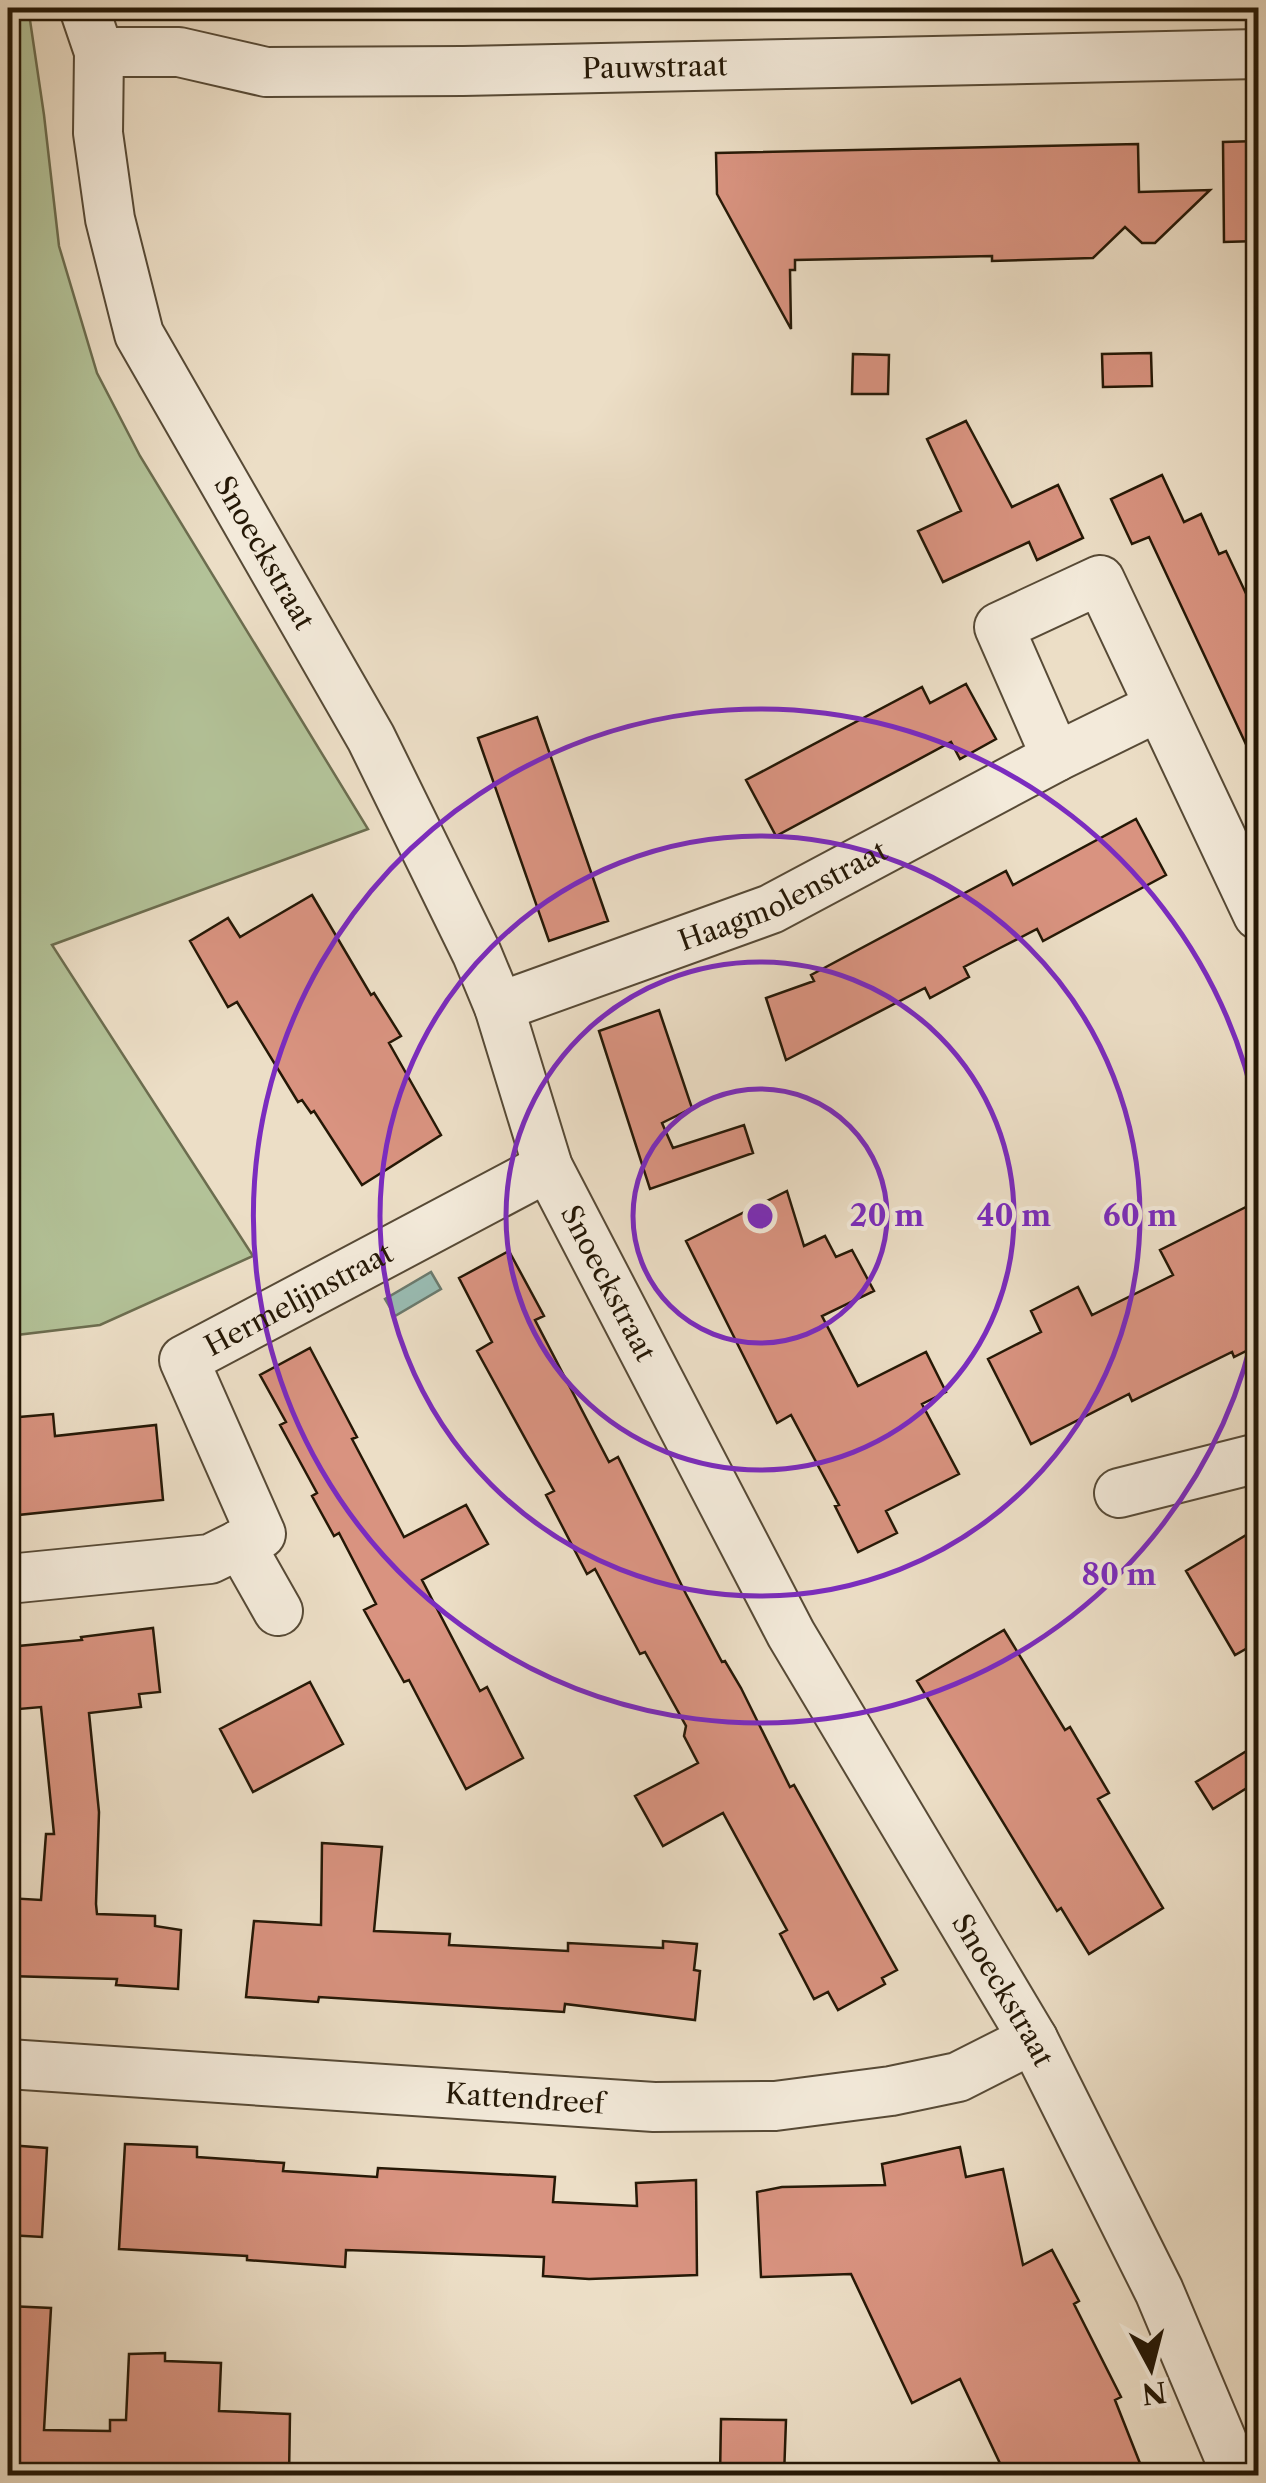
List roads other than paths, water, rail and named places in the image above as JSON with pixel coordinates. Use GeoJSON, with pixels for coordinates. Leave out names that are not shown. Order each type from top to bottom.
{"type":"FeatureCollection","features":[{"type":"Feature","properties":{"kind":"street"},"geometry":{"type":"LineString","coordinates":[[84,8],[99,52]]}},
{"type":"Feature","properties":{"kind":"street","name":"Pauwstraat"},"geometry":{"type":"LineString","coordinates":[[99,52],[179,52],[266,72],[463,72],[1258,54]]}},
{"type":"Feature","properties":{"kind":"street","name":"Snoeckstraat"},"geometry":{"type":"LineString","coordinates":[[99,52],[98,132],[110,218],[139,334],[371,738],[499,1006],[548,1167],[791,1634],[1033,2039],[1159,2292],[1237,2476]]}},
{"type":"Feature","properties":{"kind":"street"},"geometry":{"type":"LineString","coordinates":[[1056,757],[998,627],[1100,580],[1258,916]]}},
{"type":"Feature","properties":{"kind":"street","name":"Haagmolenstraat"},"geometry":{"type":"LineString","coordinates":[[499,1006],[782,903],[1158,707]]}},
{"type":"Feature","properties":{"kind":"street","name":"Hermelijnstraat"},"geometry":{"type":"LineString","coordinates":[[240,1544],[260,1534],[184,1360],[548,1167]]}},
{"type":"Feature","properties":{"kind":"street"},"geometry":{"type":"LineString","coordinates":[[1119,1492],[1258,1458]]}},
{"type":"Feature","properties":{"kind":"street"},"geometry":{"type":"LineString","coordinates":[[8,1579],[210,1559],[240,1544],[278,1612]]}},
{"type":"Feature","properties":{"kind":"street","name":"Kattendreef"},"geometry":{"type":"LineString","coordinates":[[8,2064],[654,2107],[776,2106],[958,2077],[1033,2039]]}},
{"type":"Feature","properties":{"kind":"water"},"geometry":{"type":"Polygon","coordinates":[[[431,1272],[441,1289],[395,1316],[385,1299],[431,1272]]]}}]}
